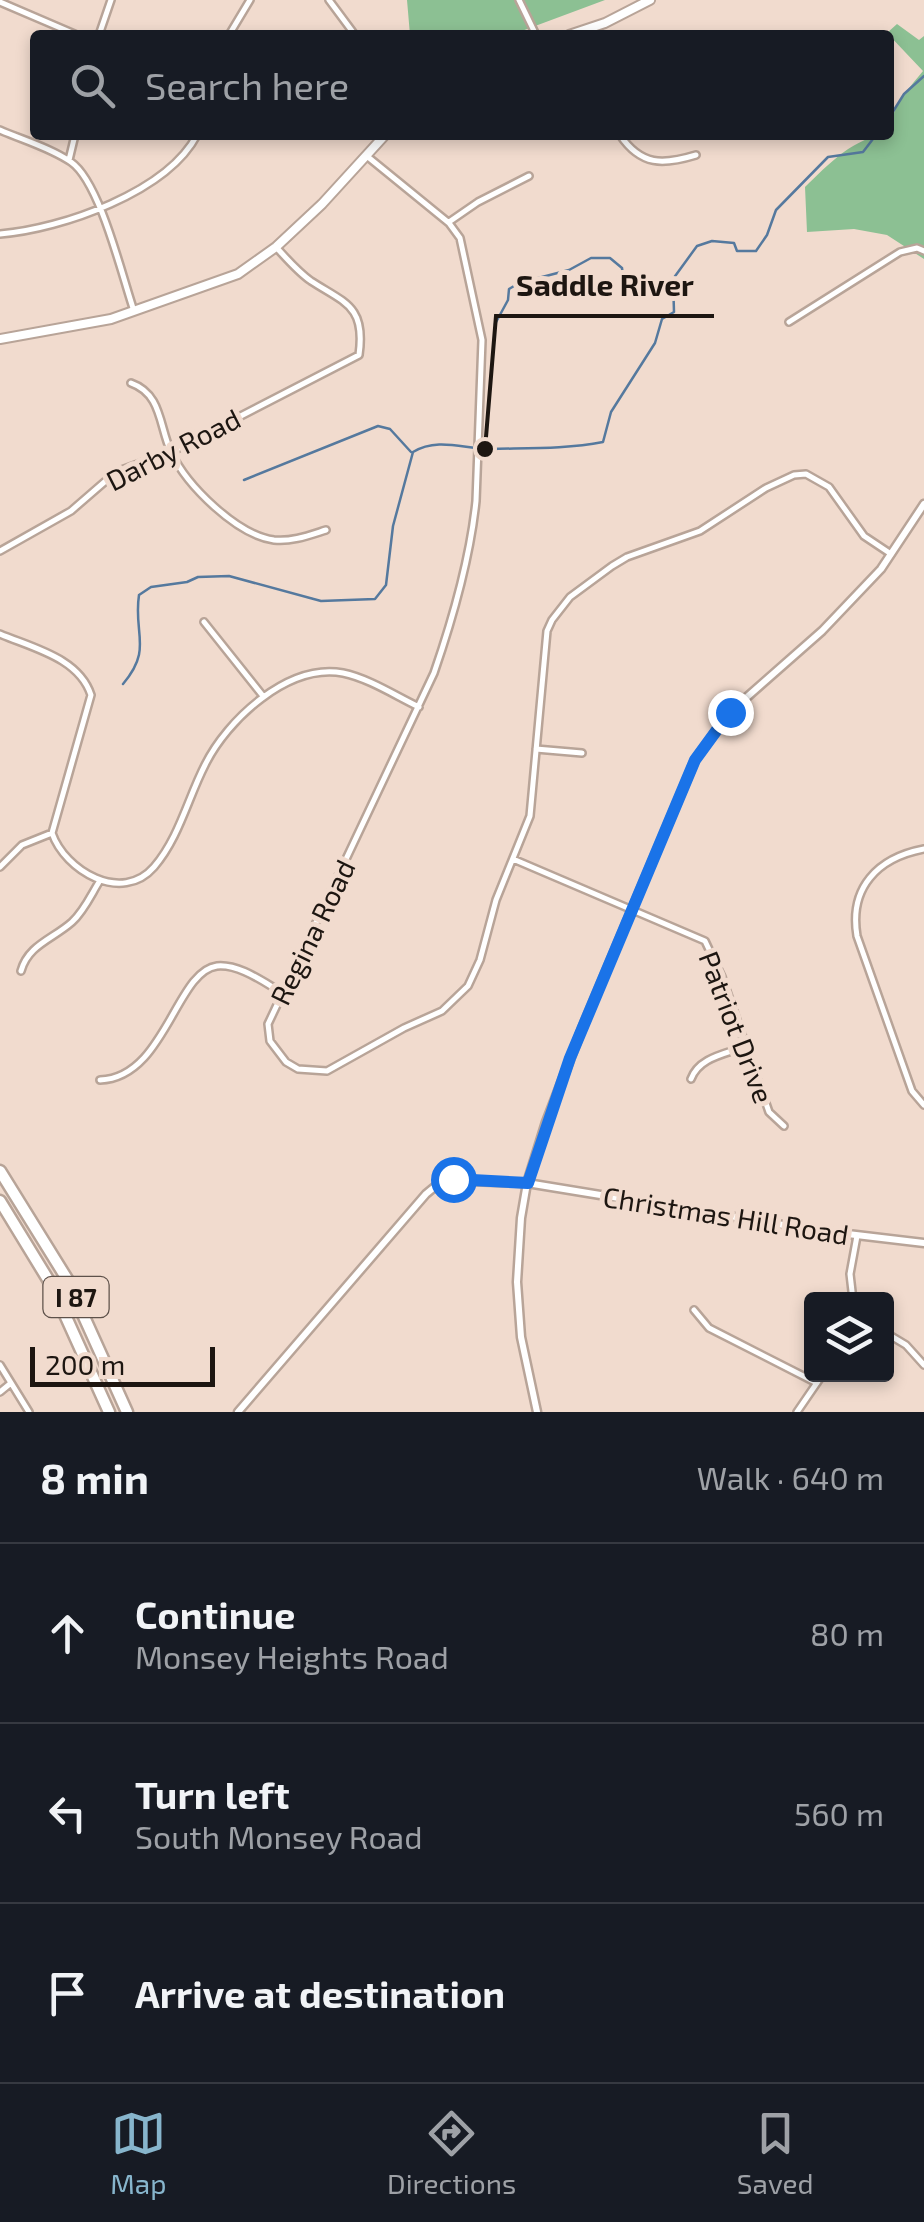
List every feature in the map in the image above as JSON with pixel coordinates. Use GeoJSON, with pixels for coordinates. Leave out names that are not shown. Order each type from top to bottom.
{"type":"FeatureCollection","features":[{"type":"Feature","properties":{"kind":"highway","name":"I 87"},"geometry":{"type":"LineString","coordinates":[[0,1171],[82,1309],[127,1412]]}},
{"type":"Feature","properties":{"kind":"highway","name":"I 87"},"geometry":{"type":"LineString","coordinates":[[0,1201],[52,1286],[109,1412]]}},
{"type":"Feature","properties":{"kind":"main road"},"geometry":{"type":"LineString","coordinates":[[585,30],[650,0]]}},
{"type":"Feature","properties":{"kind":"main road"},"geometry":{"type":"LineString","coordinates":[[0,339],[110,320],[238,274],[276,247],[381,140]]}},
{"type":"Feature","properties":{"kind":"street"},"geometry":{"type":"LineString","coordinates":[[101,30],[111,0]]}},
{"type":"Feature","properties":{"kind":"street"},"geometry":{"type":"LineString","coordinates":[[233,30],[250,0]]}},
{"type":"Feature","properties":{"kind":"street"},"geometry":{"type":"LineString","coordinates":[[329,0],[351,30]]}},
{"type":"Feature","properties":{"kind":"street"},"geometry":{"type":"LineString","coordinates":[[520,0],[534,30]]}},
{"type":"Feature","properties":{"kind":"street"},"geometry":{"type":"LineString","coordinates":[[0,2],[65,30]]}},
{"type":"Feature","properties":{"kind":"street"},"geometry":{"type":"LineString","coordinates":[[0,130],[69,160],[82,171],[100,209],[134,311]]}},
{"type":"Feature","properties":{"kind":"street"},"geometry":{"type":"LineString","coordinates":[[69,160],[74,140]]}},
{"type":"Feature","properties":{"kind":"street"},"geometry":{"type":"LineString","coordinates":[[0,234],[100,209],[172,167],[195,140]]}},
{"type":"Feature","properties":{"kind":"street"},"geometry":{"type":"LineString","coordinates":[[625,140],[642,159],[659,164],[696,154]]}},
{"type":"Feature","properties":{"kind":"street","name":"Regina Road"},"geometry":{"type":"LineString","coordinates":[[368,157],[448,222],[460,238],[482,340],[476,502],[449,630],[420,707],[280,992],[268,1024],[270,1041],[286,1062],[312,1072],[327,1072],[442,1011],[468,986],[480,960],[496,900],[530,816],[543,658],[552,620],[579,589],[628,557],[700,531],[794,475],[806,474],[830,487],[864,536],[891,554]]}},
{"type":"Feature","properties":{"kind":"street"},"geometry":{"type":"LineString","coordinates":[[448,222],[528,176]]}},
{"type":"Feature","properties":{"kind":"street","name":"Darby Road"},"geometry":{"type":"LineString","coordinates":[[0,551],[71,511],[116,472],[171,452],[360,355],[358,325],[345,299],[301,273],[276,247]]}},
{"type":"Feature","properties":{"kind":"street"},"geometry":{"type":"LineString","coordinates":[[789,322],[900,252],[917,248],[924,251]]}},
{"type":"Feature","properties":{"kind":"street"},"geometry":{"type":"LineString","coordinates":[[130,383],[141,386],[151,397],[171,452],[198,490],[248,532],[288,540],[326,530]]}},
{"type":"Feature","properties":{"kind":"street"},"geometry":{"type":"LineString","coordinates":[[536,1412],[517,1296],[518,1250],[528,1183],[570,1058],[695,760],[730,712],[822,631],[881,570],[924,504]]}},
{"type":"Feature","properties":{"kind":"street"},"geometry":{"type":"LineString","coordinates":[[204,622],[263,696]]}},
{"type":"Feature","properties":{"kind":"street"},"geometry":{"type":"LineString","coordinates":[[0,636],[71,665],[87,682],[91,695],[52,833],[62,854],[100,881],[127,884],[152,870],[176,832],[207,760],[231,726],[263,696],[289,682],[324,673],[342,673],[420,707]]}},
{"type":"Feature","properties":{"kind":"street"},"geometry":{"type":"LineString","coordinates":[[536,748],[582,753]]}},
{"type":"Feature","properties":{"kind":"street"},"geometry":{"type":"LineString","coordinates":[[0,867],[22,845],[52,833]]}},
{"type":"Feature","properties":{"kind":"street"},"geometry":{"type":"LineString","coordinates":[[924,850],[886,862],[869,876],[858,896],[854,918],[856,936],[912,1091],[924,1105]]}},
{"type":"Feature","properties":{"kind":"street","name":"Patriot Drive"},"geometry":{"type":"LineString","coordinates":[[514,859],[696,934],[711,948],[769,1112],[784,1126]]}},
{"type":"Feature","properties":{"kind":"street"},"geometry":{"type":"LineString","coordinates":[[20,970],[33,948],[75,920],[100,881]]}},
{"type":"Feature","properties":{"kind":"street"},"geometry":{"type":"LineString","coordinates":[[100,1080],[122,1075],[137,1064],[207,968],[236,968],[280,992]]}},
{"type":"Feature","properties":{"kind":"street"},"geometry":{"type":"LineString","coordinates":[[692,1079],[695,1069],[704,1062],[746,1046]]}},
{"type":"Feature","properties":{"kind":"street","name":"Christmas Hill Road"},"geometry":{"type":"LineString","coordinates":[[238,1412],[434,1186],[453,1179],[528,1183],[924,1244]]}},
{"type":"Feature","properties":{"kind":"street"},"geometry":{"type":"LineString","coordinates":[[852,1292],[850,1274],[857,1236]]}},
{"type":"Feature","properties":{"kind":"street"},"geometry":{"type":"LineString","coordinates":[[694,1310],[709,1328],[816,1384],[796,1412]]}},
{"type":"Feature","properties":{"kind":"street"},"geometry":{"type":"LineString","coordinates":[[894,1338],[924,1365]]}},
{"type":"Feature","properties":{"kind":"street"},"geometry":{"type":"LineString","coordinates":[[0,1365],[30,1412]]}},
{"type":"Feature","properties":{"kind":"street"},"geometry":{"type":"LineString","coordinates":[[0,1392],[11,1383]]}},
{"type":"Feature","properties":{"kind":"green space"},"geometry":{"type":"Polygon","coordinates":[[[407,0],[605,0],[524,30],[410,30],[407,0]]]}},
{"type":"Feature","properties":{"kind":"green space"},"geometry":{"type":"Polygon","coordinates":[[[897,24],[919,40],[924,36],[924,259],[887,235],[854,229],[807,232],[805,187],[833,161],[865,140],[894,140],[896,109],[923,71],[894,40],[894,30],[890,30],[897,24]]]}},
{"type":"Feature","properties":{"kind":"waterway"},"geometry":{"type":"LineString","coordinates":[[894,110],[904,94],[924,76]]}},
{"type":"Feature","properties":{"kind":"waterway"},"geometry":{"type":"LineString","coordinates":[[123,684],[140,651],[139,595],[151,587],[198,577],[229,576],[321,601],[375,599],[386,585],[393,526],[413,452],[442,444],[491,449],[603,442],[611,412],[655,343],[662,319],[674,312],[673,279],[697,246],[712,241],[734,243],[737,251],[756,251],[776,210],[828,157],[863,152],[872,140]]}},
{"type":"Feature","properties":{"kind":"waterway"},"geometry":{"type":"LineString","coordinates":[[495,324],[508,300],[509,289],[569,270],[591,258],[610,258],[622,268],[625,291],[636,297],[673,279]]}},
{"type":"Feature","properties":{"kind":"waterway"},"geometry":{"type":"LineString","coordinates":[[244,480],[378,426],[390,429],[411,452]]}},
{"type":"Feature","properties":{"kind":"place","name":"Saddle River"},"geometry":{"type":"Point","coordinates":[485,449]}},
{"type":"Feature","properties":{"kind":"route"},"geometry":{"type":"LineString","coordinates":[[453,1179],[528,1183],[570,1058],[695,760],[730,712]]}}]}
